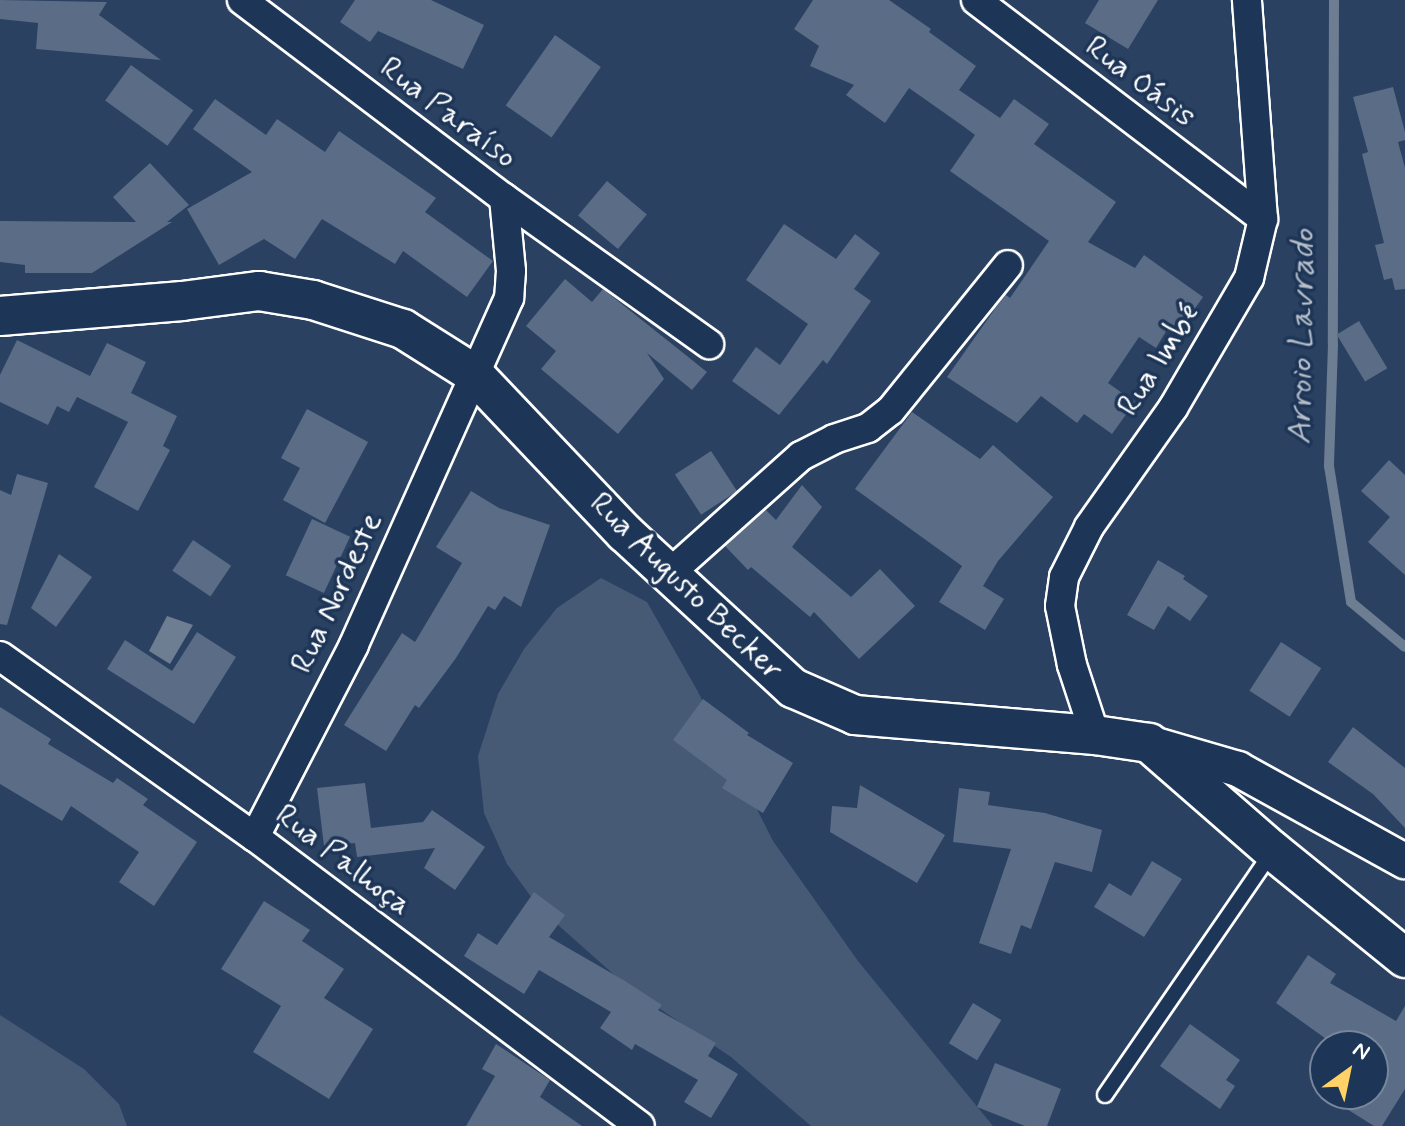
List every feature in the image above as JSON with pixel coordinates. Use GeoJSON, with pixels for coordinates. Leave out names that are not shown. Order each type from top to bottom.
{"type":"FeatureCollection","features":[{"type":"Feature","properties":{"kind":"main road","name":"Rua Augusto Becker"},"geometry":{"type":"LineString","coordinates":[[0,316],[182,301],[259,291],[313,300],[403,329],[473,373],[625,533],[793,688],[855,715],[1095,735],[1149,743]]}},
{"type":"Feature","properties":{"kind":"main road"},"geometry":{"type":"LineString","coordinates":[[1149,743],[1273,851],[1405,958]]}},
{"type":"Feature","properties":{"kind":"street","name":"Rua Paraíso"},"geometry":{"type":"LineString","coordinates":[[242,0],[504,198],[511,271],[509,298],[473,373]]}},
{"type":"Feature","properties":{"kind":"street","name":"Rua Oásis"},"geometry":{"type":"LineString","coordinates":[[976,0],[1263,219]]}},
{"type":"Feature","properties":{"kind":"street","name":"Rua Imbé"},"geometry":{"type":"LineString","coordinates":[[1095,735],[1072,665],[1060,606],[1064,577],[1089,527],[1173,408],[1249,278],[1263,219],[1247,0]]}},
{"type":"Feature","properties":{"kind":"street"},"geometry":{"type":"LineString","coordinates":[[504,198],[709,344]]}},
{"type":"Feature","properties":{"kind":"street"},"geometry":{"type":"LineString","coordinates":[[670,573],[801,456],[834,439],[868,428],[891,410],[1008,265]]}},
{"type":"Feature","properties":{"kind":"street","name":"Rua Nordeste"},"geometry":{"type":"LineString","coordinates":[[255,837],[354,645],[473,373]]}},
{"type":"Feature","properties":{"kind":"street","name":"Rua Palhoça"},"geometry":{"type":"LineString","coordinates":[[0,656],[255,837],[640,1126]]}},
{"type":"Feature","properties":{"kind":"street","name":"Rua Augusto Becker"},"geometry":{"type":"LineString","coordinates":[[1149,743],[1238,769],[1405,861]]}},
{"type":"Feature","properties":{"kind":"lane"},"geometry":{"type":"LineString","coordinates":[[1105,1095],[1273,851]]}},
{"type":"Feature","properties":{"kind":"shaded area"},"geometry":{"type":"Polygon","coordinates":[[[601,578],[647,602],[697,690],[773,841],[858,961],[993,1126],[811,1126],[731,1057],[629,988],[540,909],[507,864],[484,813],[478,756],[498,694],[524,649],[557,608],[601,578]]]}},
{"type":"Feature","properties":{"kind":"shaded area"},"geometry":{"type":"Polygon","coordinates":[[[167,616],[193,625],[170,664],[149,651],[167,616]]]}},
{"type":"Feature","properties":{"kind":"shaded area"},"geometry":{"type":"Polygon","coordinates":[[[0,1015],[84,1069],[119,1104],[127,1126],[0,1126],[0,1015]]]}},
{"type":"Feature","properties":{"kind":"building"},"geometry":{"type":"Polygon","coordinates":[[[0,0],[107,2],[99,15],[161,60],[36,49],[38,23],[0,19],[0,0]]]}},
{"type":"Feature","properties":{"kind":"building"},"geometry":{"type":"Polygon","coordinates":[[[355,0],[431,0],[484,25],[463,69],[378,31],[370,42],[340,22],[355,0]]]}},
{"type":"Feature","properties":{"kind":"building"},"geometry":{"type":"Polygon","coordinates":[[[813,0],[889,0],[931,29],[929,32],[976,66],[959,90],[1000,118],[1014,99],[1049,124],[1034,144],[1116,202],[1088,242],[1135,268],[1144,255],[1203,297],[1177,334],[1168,328],[1156,348],[1139,337],[1108,383],[1135,402],[1112,434],[1084,414],[1077,423],[1041,396],[1017,423],[947,377],[997,306],[1006,295],[1010,298],[1049,241],[950,171],[975,135],[963,126],[909,88],[885,123],[846,95],[854,85],[810,66],[819,46],[794,29],[813,0]]]}},
{"type":"Feature","properties":{"kind":"building"},"geometry":{"type":"Polygon","coordinates":[[[1099,0],[1158,0],[1128,49],[1085,23],[1099,0]]]}},
{"type":"Feature","properties":{"kind":"building"},"geometry":{"type":"Polygon","coordinates":[[[555,35],[601,67],[552,138],[506,105],[555,35]]]}},
{"type":"Feature","properties":{"kind":"building"},"geometry":{"type":"Polygon","coordinates":[[[131,65],[193,110],[167,146],[105,101],[131,65]]]}},
{"type":"Feature","properties":{"kind":"building"},"geometry":{"type":"Polygon","coordinates":[[[1393,87],[1405,132],[1405,140],[1398,142],[1405,168],[1405,289],[1395,290],[1392,278],[1384,280],[1375,245],[1384,243],[1362,154],[1368,152],[1353,97],[1393,87]]]}},
{"type":"Feature","properties":{"kind":"building"},"geometry":{"type":"Polygon","coordinates":[[[215,99],[266,135],[277,119],[325,152],[339,131],[436,198],[425,212],[493,261],[467,297],[403,251],[395,264],[322,219],[295,259],[264,239],[219,265],[187,209],[252,172],[193,129],[215,99]]]}},
{"type":"Feature","properties":{"kind":"building"},"geometry":{"type":"Polygon","coordinates":[[[150,163],[189,205],[167,222],[172,222],[92,273],[25,273],[25,265],[0,262],[0,221],[136,222],[113,197],[150,163]]]}},
{"type":"Feature","properties":{"kind":"building"},"geometry":{"type":"Polygon","coordinates":[[[607,181],[647,214],[618,249],[578,215],[607,181]]]}},
{"type":"Feature","properties":{"kind":"building"},"geometry":{"type":"Polygon","coordinates":[[[784,224],[836,259],[855,234],[880,253],[854,289],[871,301],[827,364],[823,360],[779,415],[732,381],[756,347],[780,365],[808,324],[746,280],[784,224]]]}},
{"type":"Feature","properties":{"kind":"building"},"geometry":{"type":"Polygon","coordinates":[[[565,279],[592,302],[603,289],[707,372],[692,390],[647,353],[664,379],[618,434],[541,369],[556,351],[526,326],[565,279]]]}},
{"type":"Feature","properties":{"kind":"building"},"geometry":{"type":"Polygon","coordinates":[[[1359,321],[1387,368],[1365,382],[1337,334],[1359,321]]]}},
{"type":"Feature","properties":{"kind":"building"},"geometry":{"type":"Polygon","coordinates":[[[17,340],[90,376],[107,343],[146,362],[131,393],[177,416],[163,446],[170,450],[138,511],[94,487],[128,422],[77,397],[69,412],[57,406],[48,425],[0,402],[0,375],[17,340]]]}},
{"type":"Feature","properties":{"kind":"building"},"geometry":{"type":"Polygon","coordinates":[[[307,409],[368,442],[325,523],[283,500],[300,468],[281,458],[307,409]]]}},
{"type":"Feature","properties":{"kind":"building"},"geometry":{"type":"Polygon","coordinates":[[[912,412],[980,459],[993,445],[1053,497],[998,561],[983,586],[1004,599],[985,630],[939,602],[962,566],[855,489],[912,412]]]}},
{"type":"Feature","properties":{"kind":"building"},"geometry":{"type":"Polygon","coordinates":[[[711,451],[737,491],[701,515],[675,474],[711,451]]]}},
{"type":"Feature","properties":{"kind":"building"},"geometry":{"type":"Polygon","coordinates":[[[1389,460],[1405,475],[1405,575],[1368,542],[1390,517],[1361,491],[1389,460]]]}},
{"type":"Feature","properties":{"kind":"building"},"geometry":{"type":"Polygon","coordinates":[[[17,474],[48,483],[7,625],[0,624],[0,490],[11,495],[17,474]]]}},
{"type":"Feature","properties":{"kind":"building"},"geometry":{"type":"Polygon","coordinates":[[[802,485],[822,507],[792,547],[851,597],[880,569],[915,606],[859,659],[814,612],[810,617],[751,567],[748,570],[725,546],[766,510],[776,520],[802,485]]]}},
{"type":"Feature","properties":{"kind":"building"},"geometry":{"type":"Polygon","coordinates":[[[471,491],[499,508],[550,525],[521,607],[504,596],[495,610],[488,606],[456,658],[419,708],[415,705],[386,751],[344,725],[402,633],[415,642],[462,563],[436,547],[471,491]]]}},
{"type":"Feature","properties":{"kind":"building"},"geometry":{"type":"Polygon","coordinates":[[[312,519],[350,537],[324,593],[286,575],[312,519]]]}},
{"type":"Feature","properties":{"kind":"building"},"geometry":{"type":"Polygon","coordinates":[[[193,540],[231,566],[210,596],[172,571],[193,540]]]}},
{"type":"Feature","properties":{"kind":"building"},"geometry":{"type":"Polygon","coordinates":[[[59,554],[92,577],[56,627],[31,608],[59,554]]]}},
{"type":"Feature","properties":{"kind":"building"},"geometry":{"type":"Polygon","coordinates":[[[1158,560],[1185,576],[1183,579],[1208,596],[1190,621],[1168,606],[1154,630],[1127,615],[1158,560]]]}},
{"type":"Feature","properties":{"kind":"building"},"geometry":{"type":"Polygon","coordinates":[[[197,632],[236,657],[194,724],[107,669],[125,640],[172,671],[197,632]]]}},
{"type":"Feature","properties":{"kind":"building"},"geometry":{"type":"Polygon","coordinates":[[[1281,642],[1321,668],[1290,717],[1249,691],[1281,642]]]}},
{"type":"Feature","properties":{"kind":"building"},"geometry":{"type":"Polygon","coordinates":[[[703,699],[749,733],[747,735],[793,763],[763,813],[722,788],[727,780],[673,740],[703,699]]]}},
{"type":"Feature","properties":{"kind":"building"},"geometry":{"type":"Polygon","coordinates":[[[0,707],[51,739],[48,744],[113,783],[117,778],[148,799],[143,805],[197,842],[154,906],[119,882],[139,852],[71,806],[62,821],[0,784],[0,707]]]}},
{"type":"Feature","properties":{"kind":"building"},"geometry":{"type":"Polygon","coordinates":[[[1353,727],[1405,768],[1405,828],[1373,794],[1328,762],[1353,727]]]}},
{"type":"Feature","properties":{"kind":"building"},"geometry":{"type":"Polygon","coordinates":[[[365,783],[371,828],[423,822],[432,810],[485,847],[455,890],[424,868],[435,848],[357,857],[355,843],[324,846],[317,788],[365,783]]]}},
{"type":"Feature","properties":{"kind":"building"},"geometry":{"type":"Polygon","coordinates":[[[860,785],[945,835],[917,883],[830,832],[832,806],[857,808],[860,785]]]}},
{"type":"Feature","properties":{"kind":"building"},"geometry":{"type":"Polygon","coordinates":[[[959,788],[990,792],[988,805],[1045,813],[1102,830],[1092,872],[1055,862],[1031,929],[1021,925],[1011,954],[979,943],[1011,849],[953,842],[959,788]]]}},
{"type":"Feature","properties":{"kind":"building"},"geometry":{"type":"Polygon","coordinates":[[[1152,861],[1182,879],[1144,937],[1094,907],[1109,883],[1131,896],[1152,861]]]}},
{"type":"Feature","properties":{"kind":"building"},"geometry":{"type":"Polygon","coordinates":[[[534,892],[565,915],[549,937],[625,981],[662,1005],[658,1010],[716,1043],[708,1056],[738,1074],[711,1118],[684,1102],[698,1080],[635,1044],[632,1050],[600,1028],[611,1012],[539,970],[524,994],[464,956],[478,933],[497,945],[534,892]]]}},
{"type":"Feature","properties":{"kind":"building"},"geometry":{"type":"Polygon","coordinates":[[[264,901],[310,930],[302,941],[344,969],[324,998],[373,1029],[329,1099],[253,1052],[281,1006],[221,969],[264,901]]]}},
{"type":"Feature","properties":{"kind":"building"},"geometry":{"type":"Polygon","coordinates":[[[1308,955],[1336,974],[1330,983],[1396,1021],[1405,1006],[1405,1089],[1382,1126],[1374,1126],[1348,1110],[1389,1110],[1389,1030],[1314,1030],[1276,1003],[1308,955]]]}},
{"type":"Feature","properties":{"kind":"building"},"geometry":{"type":"Polygon","coordinates":[[[973,1003],[1001,1020],[977,1060],[949,1043],[973,1003]]]}},
{"type":"Feature","properties":{"kind":"building"},"geometry":{"type":"Polygon","coordinates":[[[1190,1024],[1240,1060],[1226,1080],[1235,1086],[1220,1109],[1160,1066],[1190,1024]]]}},
{"type":"Feature","properties":{"kind":"building"},"geometry":{"type":"Polygon","coordinates":[[[496,1044],[550,1080],[540,1097],[582,1126],[466,1126],[495,1076],[482,1069],[496,1044]]]}},
{"type":"Feature","properties":{"kind":"building"},"geometry":{"type":"Polygon","coordinates":[[[995,1063],[1061,1089],[1047,1126],[1025,1126],[977,1107],[995,1063]]]}},
{"type":"Feature","properties":{"kind":"waterway","name":"Arroio Lavrado"},"geometry":{"type":"LineString","coordinates":[[1334,0],[1333,344],[1329,466],[1351,602],[1405,647]]}}]}
